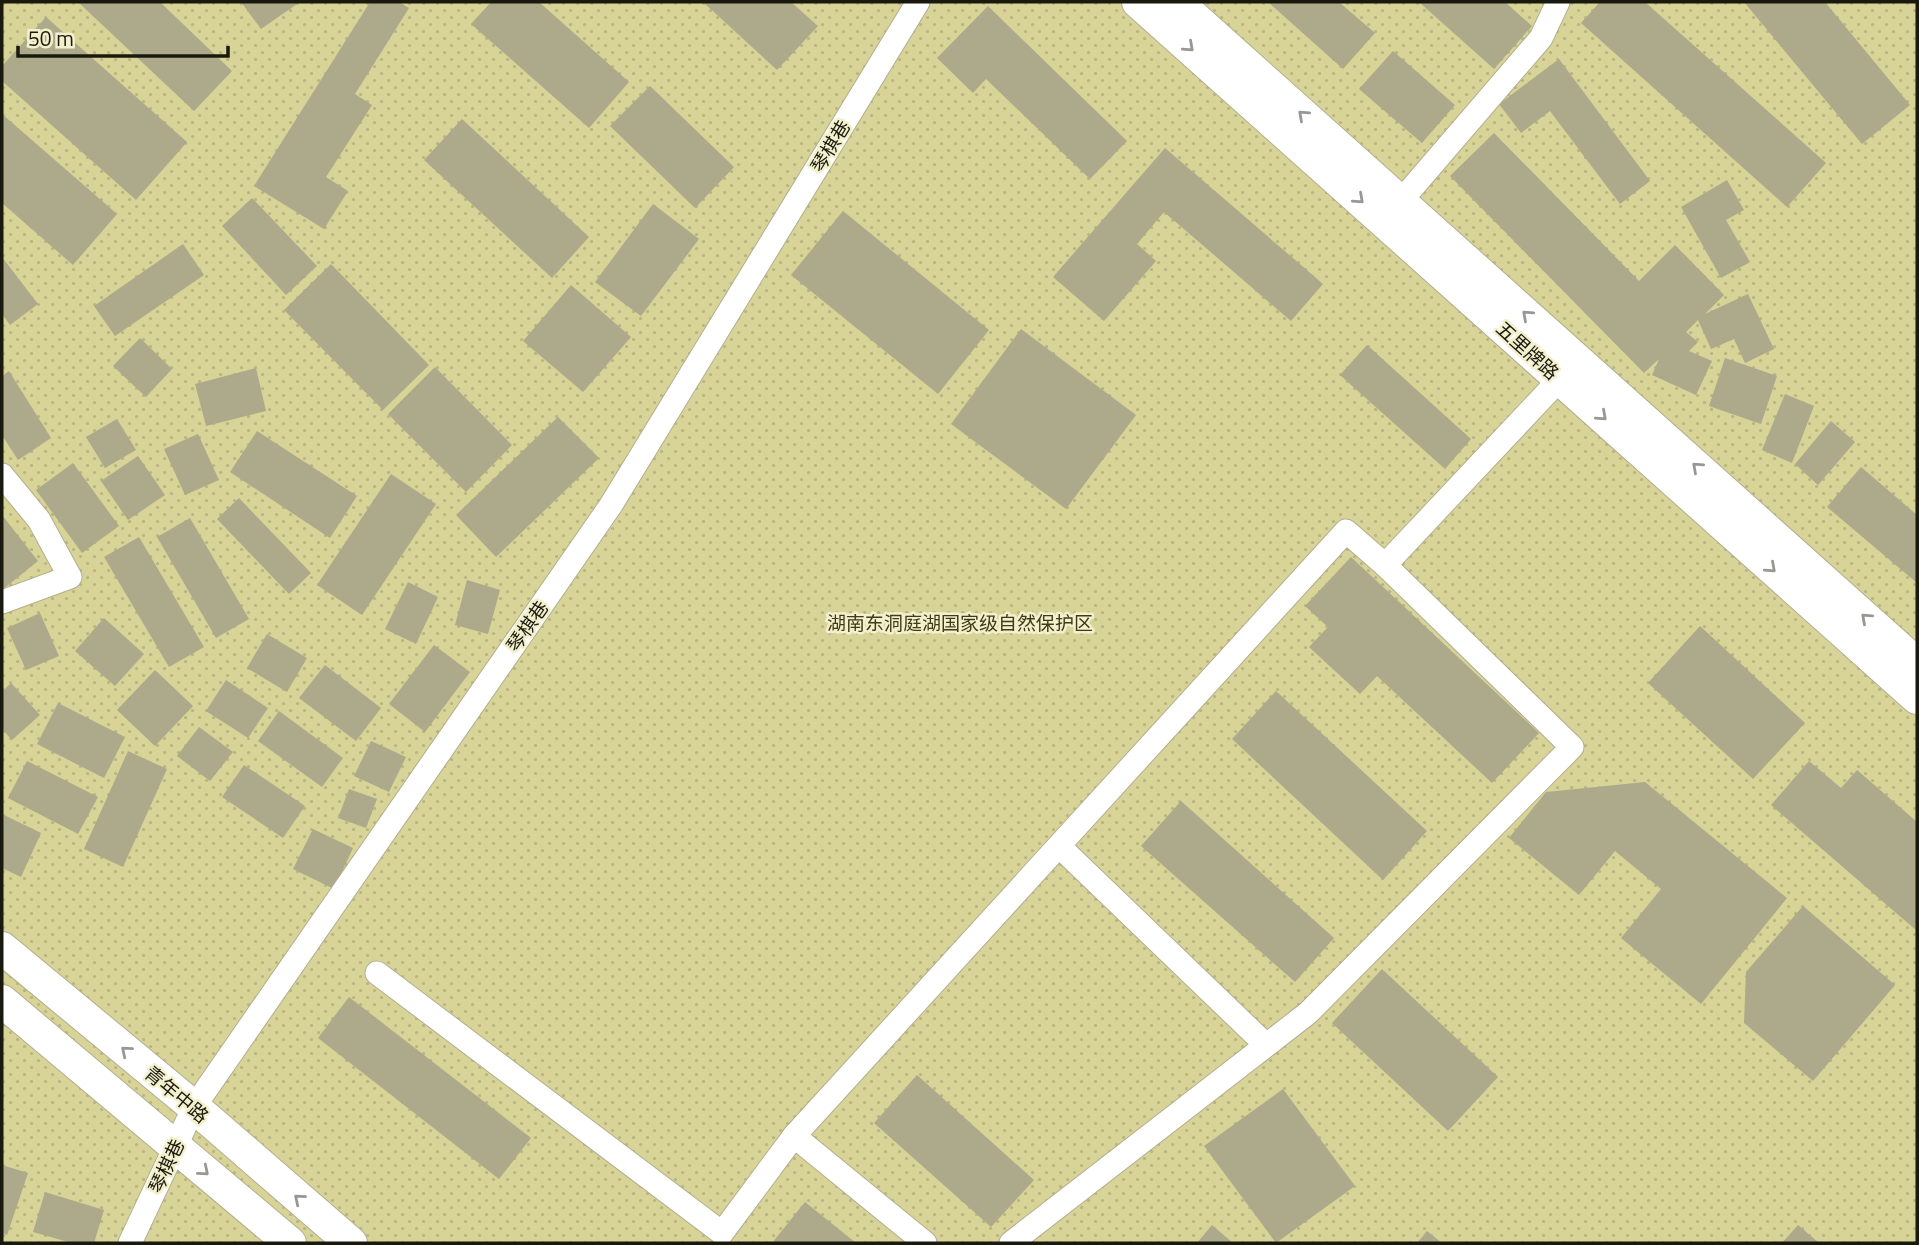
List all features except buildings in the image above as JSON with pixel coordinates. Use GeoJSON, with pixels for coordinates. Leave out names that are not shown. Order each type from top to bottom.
{"type":"FeatureCollection","features":[{"type":"Feature","properties":{"kind":"main road","name":"五里牌路"},"geometry":{"type":"LineString","coordinates":[[1138,2],[1917,698]]}},
{"type":"Feature","properties":{"kind":"main road","name":"五里牌路"},"geometry":{"type":"LineString","coordinates":[[1177,2],[1917,664]]}},
{"type":"Feature","properties":{"kind":"main road","name":"青年中路"},"geometry":{"type":"LineString","coordinates":[[2,947],[194,1107],[351,1243]]}},
{"type":"Feature","properties":{"kind":"main road"},"geometry":{"type":"LineString","coordinates":[[2,1001],[290,1243]]}},
{"type":"Feature","properties":{"kind":"street","name":"琴棋巷"},"geometry":{"type":"LineString","coordinates":[[130,1243],[194,1107],[611,505],[918,2]]}},
{"type":"Feature","properties":{"kind":"street"},"geometry":{"type":"LineString","coordinates":[[1401,202],[1541,38],[1558,2]]}},
{"type":"Feature","properties":{"kind":"street"},"geometry":{"type":"LineString","coordinates":[[1385,565],[1560,379]]}},
{"type":"Feature","properties":{"kind":"street"},"geometry":{"type":"LineString","coordinates":[[2,475],[39,520],[70,577],[2,602]]}},
{"type":"Feature","properties":{"kind":"street"},"geometry":{"type":"LineString","coordinates":[[377,973],[722,1233],[794,1136],[1346,531],[1385,565],[1573,747],[1308,1013],[1011,1243]]}},
{"type":"Feature","properties":{"kind":"street"},"geometry":{"type":"LineString","coordinates":[[1059,846],[1266,1045]]}},
{"type":"Feature","properties":{"kind":"street"},"geometry":{"type":"LineString","coordinates":[[794,1136],[925,1243]]}},
{"type":"Feature","properties":{"kind":"green space","name":"湖南东洞庭湖国家级自然保护区"},"geometry":{"type":"Polygon","coordinates":[[[2,2],[1917,2],[1917,1243],[2,1243],[2,2]]]}}]}
